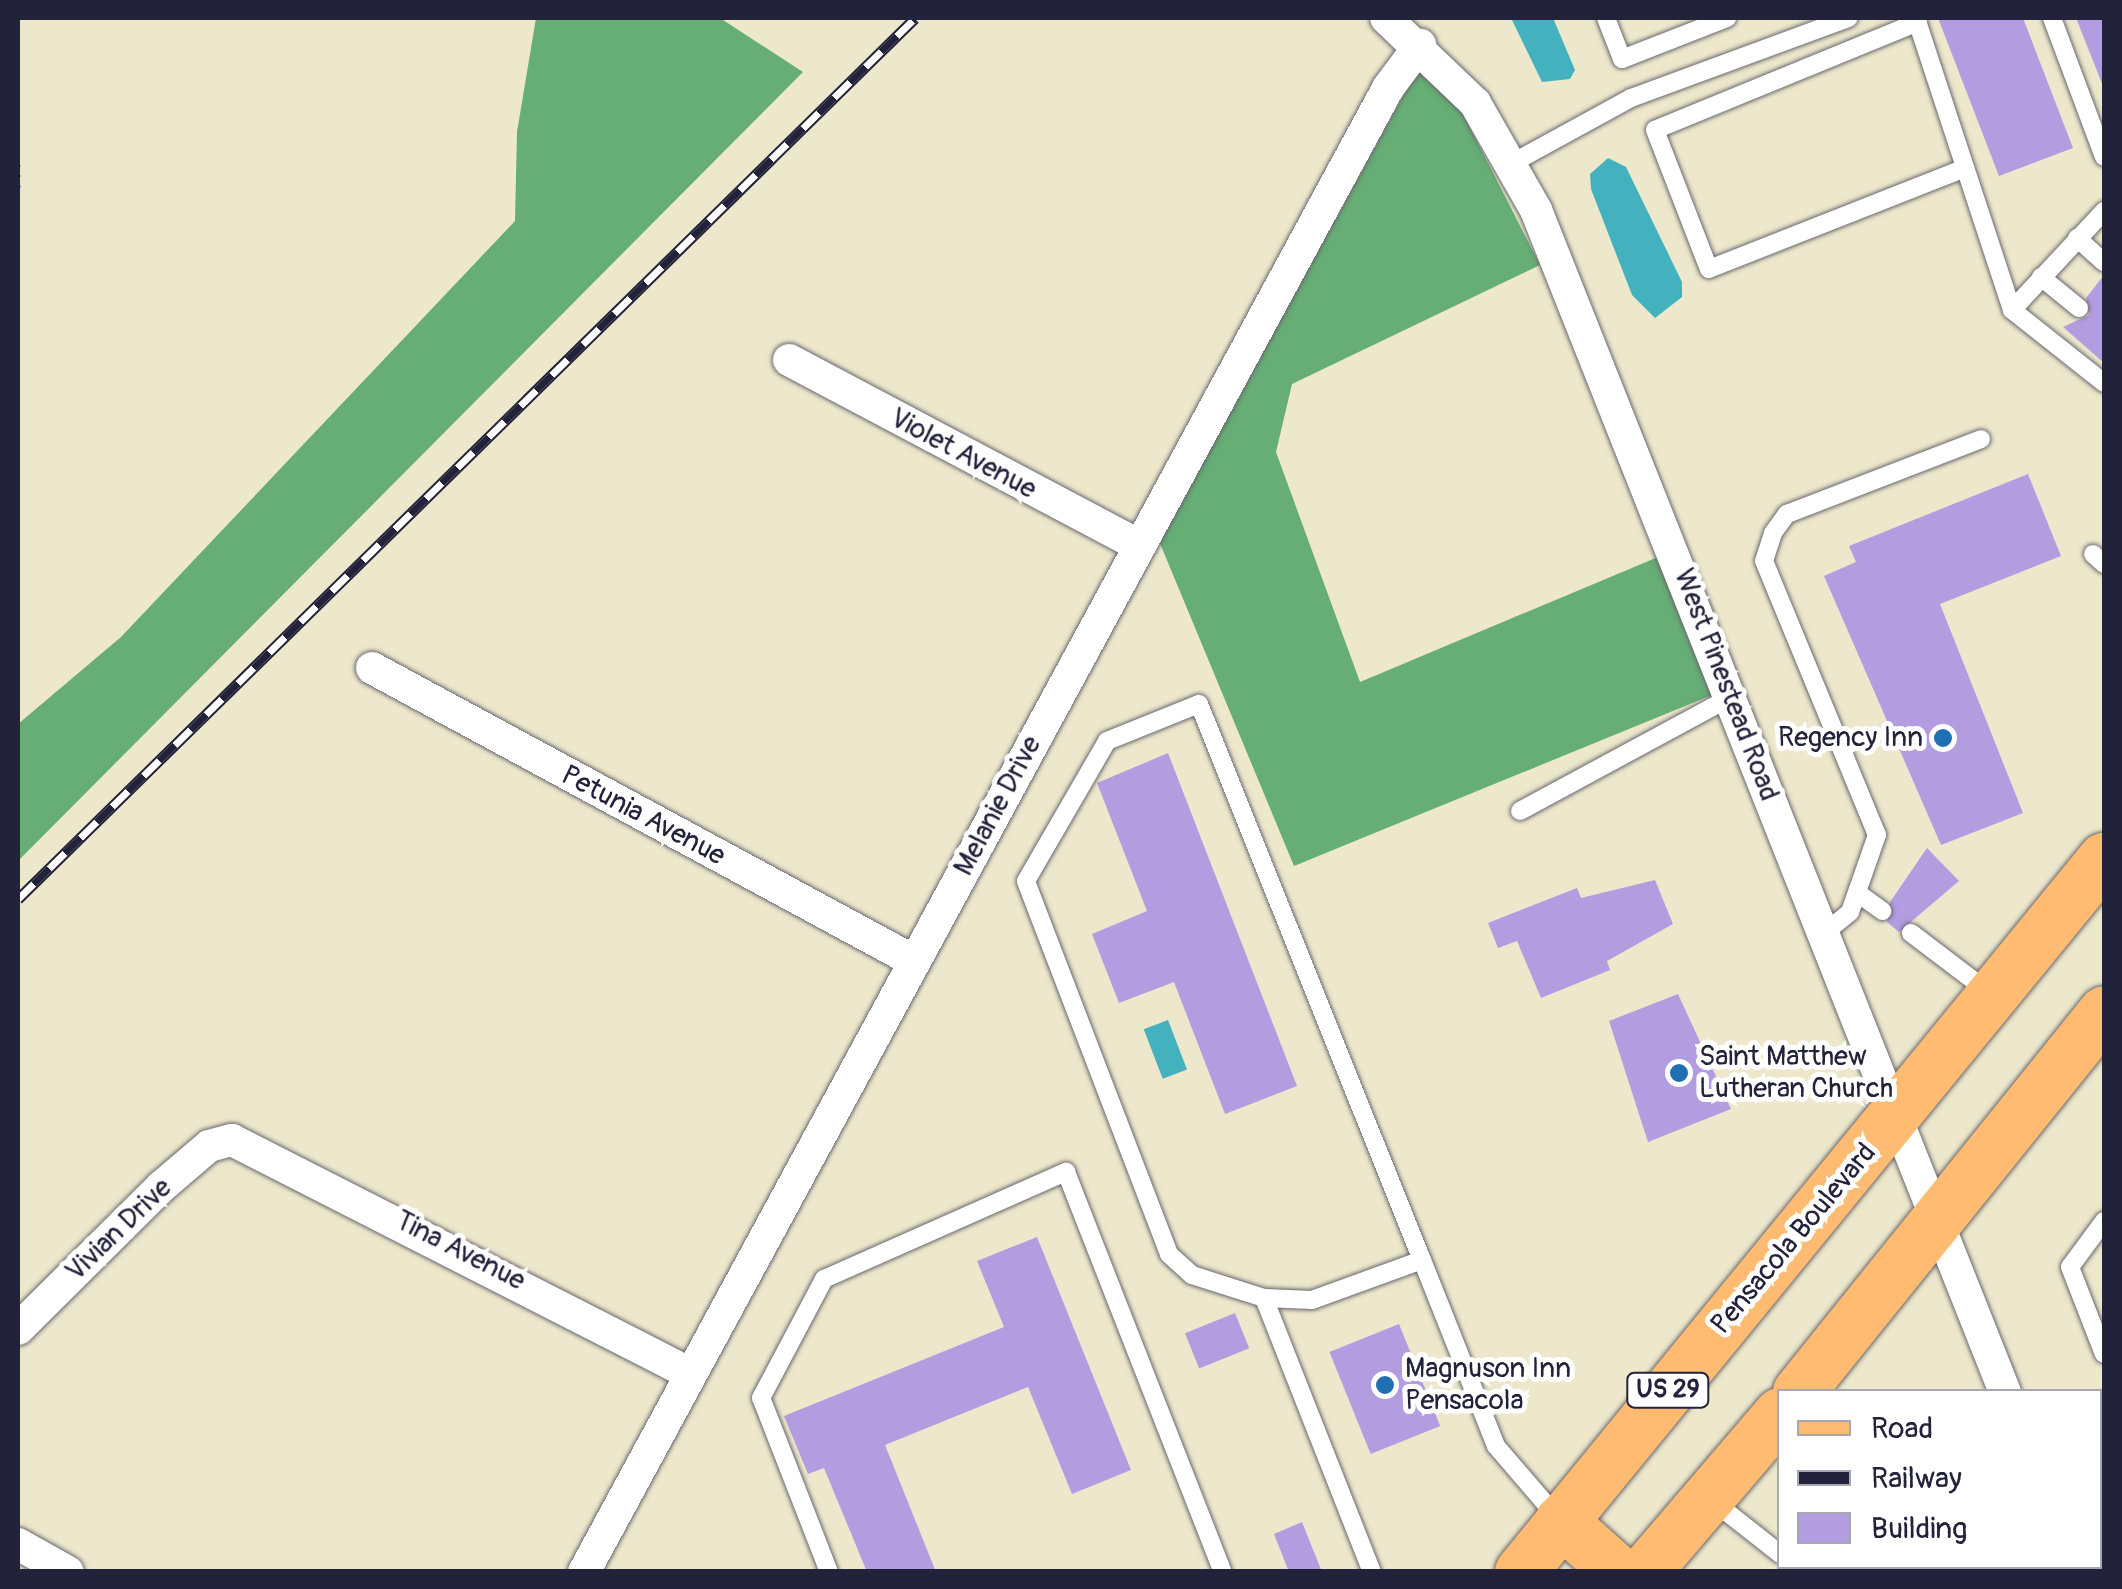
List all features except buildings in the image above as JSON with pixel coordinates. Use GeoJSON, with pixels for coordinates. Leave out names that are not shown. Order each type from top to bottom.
{"type":"FeatureCollection","features":[{"type":"Feature","properties":{"kind":"main road","name":"Pensacola Boulevard"},"geometry":{"type":"LineString","coordinates":[[1521,1572],[2104,860]]}},
{"type":"Feature","properties":{"kind":"main road"},"geometry":{"type":"LineString","coordinates":[[1801,1389],[2104,1012]]}},
{"type":"Feature","properties":{"kind":"main road"},"geometry":{"type":"LineString","coordinates":[[1645,1572],[1777,1417]]}},
{"type":"Feature","properties":{"kind":"main road"},"geometry":{"type":"LineString","coordinates":[[1561,1521],[1618,1572]]}},
{"type":"Feature","properties":{"kind":"street","name":"West Pinestead Road"},"geometry":{"type":"LineString","coordinates":[[1386,18],[1420,45],[1514,162],[1731,697],[2004,1389]]}},
{"type":"Feature","properties":{"kind":"street","name":"Melanie Drive"},"geometry":{"type":"LineString","coordinates":[[584,1572],[1138,545],[1420,45]]}},
{"type":"Feature","properties":{"kind":"street","name":"Violet Avenue"},"geometry":{"type":"LineString","coordinates":[[789,360],[1138,545]]}},
{"type":"Feature","properties":{"kind":"street","name":"Petunia Avenue"},"geometry":{"type":"LineString","coordinates":[[372,668],[914,961]]}},
{"type":"Feature","properties":{"kind":"street","name":"Tina Avenue"},"geometry":{"type":"LineString","coordinates":[[226,1140],[251,1143],[691,1374]]}},
{"type":"Feature","properties":{"kind":"street","name":"Vivian Drive"},"geometry":{"type":"LineString","coordinates":[[18,1328],[162,1188],[226,1140]]}},
{"type":"Feature","properties":{"kind":"street"},"geometry":{"type":"LineString","coordinates":[[18,1544],[68,1572]]}},
{"type":"Feature","properties":{"kind":"lane"},"geometry":{"type":"LineString","coordinates":[[1606,18],[1622,60],[1727,18]]}},
{"type":"Feature","properties":{"kind":"lane"},"geometry":{"type":"LineString","coordinates":[[1514,162],[1631,98],[1849,18]]}},
{"type":"Feature","properties":{"kind":"lane"},"geometry":{"type":"LineString","coordinates":[[2052,18],[2104,158]]}},
{"type":"Feature","properties":{"kind":"lane"},"geometry":{"type":"LineString","coordinates":[[1965,168],[1708,269],[1655,130],[1917,20],[2012,310],[2104,382]]}},
{"type":"Feature","properties":{"kind":"lane"},"geometry":{"type":"LineString","coordinates":[[2012,310],[2104,211]]}},
{"type":"Feature","properties":{"kind":"lane"},"geometry":{"type":"LineString","coordinates":[[2077,238],[2104,262]]}},
{"type":"Feature","properties":{"kind":"lane"},"geometry":{"type":"LineString","coordinates":[[2041,278],[2078,308]]}},
{"type":"Feature","properties":{"kind":"lane"},"geometry":{"type":"LineString","coordinates":[[1822,934],[1859,894],[1877,836],[1764,561],[1787,514],[1981,438]]}},
{"type":"Feature","properties":{"kind":"lane"},"geometry":{"type":"LineString","coordinates":[[1520,811],[1731,697]]}},
{"type":"Feature","properties":{"kind":"lane"},"geometry":{"type":"LineString","coordinates":[[1422,1260],[1312,1300],[1264,1298],[1192,1276],[1169,1254],[1026,882],[1107,741],[1199,704],[1422,1260],[1496,1446],[1561,1521]]}},
{"type":"Feature","properties":{"kind":"lane"},"geometry":{"type":"LineString","coordinates":[[1859,894],[1882,911]]}},
{"type":"Feature","properties":{"kind":"lane"},"geometry":{"type":"LineString","coordinates":[[1911,933],[1994,996]]}},
{"type":"Feature","properties":{"kind":"lane"},"geometry":{"type":"LineString","coordinates":[[829,1572],[761,1398],[824,1280],[1066,1172],[1223,1572]]}},
{"type":"Feature","properties":{"kind":"lane"},"geometry":{"type":"LineString","coordinates":[[2104,1220],[2070,1267],[2104,1348]]}},
{"type":"Feature","properties":{"kind":"lane"},"geometry":{"type":"LineString","coordinates":[[1264,1298],[1372,1572]]}},
{"type":"Feature","properties":{"kind":"lane"},"geometry":{"type":"LineString","coordinates":[[1708,1497],[1777,1549]]}},
{"type":"Feature","properties":{"kind":"path"},"geometry":{"type":"LineString","coordinates":[[18,164],[18,188]]}},
{"type":"Feature","properties":{"kind":"green space"},"geometry":{"type":"Polygon","coordinates":[[[536,18],[720,18],[803,72],[18,861],[18,724],[121,637],[515,221],[517,132],[536,18]]]}},
{"type":"Feature","properties":{"kind":"green space"},"geometry":{"type":"Polygon","coordinates":[[[1419,67],[1462,112],[1540,265],[1292,384],[1276,452],[1360,682],[1658,557],[1712,695],[1294,866],[1159,541],[1419,67]]]}},
{"type":"Feature","properties":{"kind":"water"},"geometry":{"type":"Polygon","coordinates":[[[1511,18],[1553,18],[1575,70],[1570,79],[1542,82],[1511,18]]]}},
{"type":"Feature","properties":{"kind":"water"},"geometry":{"type":"Polygon","coordinates":[[[1608,158],[1626,167],[1682,282],[1682,297],[1655,318],[1632,295],[1591,189],[1590,174],[1608,158]]]}},
{"type":"Feature","properties":{"kind":"water"},"geometry":{"type":"Polygon","coordinates":[[[1168,1020],[1187,1069],[1163,1079],[1144,1029],[1168,1020]]]}},
{"type":"Feature","properties":{"kind":"railway"},"geometry":{"type":"LineString","coordinates":[[18,899],[915,18]]}},
{"type":"Feature","properties":{"kind":"place","name":"Regency Inn"},"geometry":{"type":"Point","coordinates":[1943,738]}},
{"type":"Feature","properties":{"kind":"place","name":"Saint Matthew Lutheran Church"},"geometry":{"type":"Point","coordinates":[1679,1073]}},
{"type":"Feature","properties":{"kind":"place","name":"Magnuson Inn Pensacola"},"geometry":{"type":"Point","coordinates":[1385,1385]}}]}
